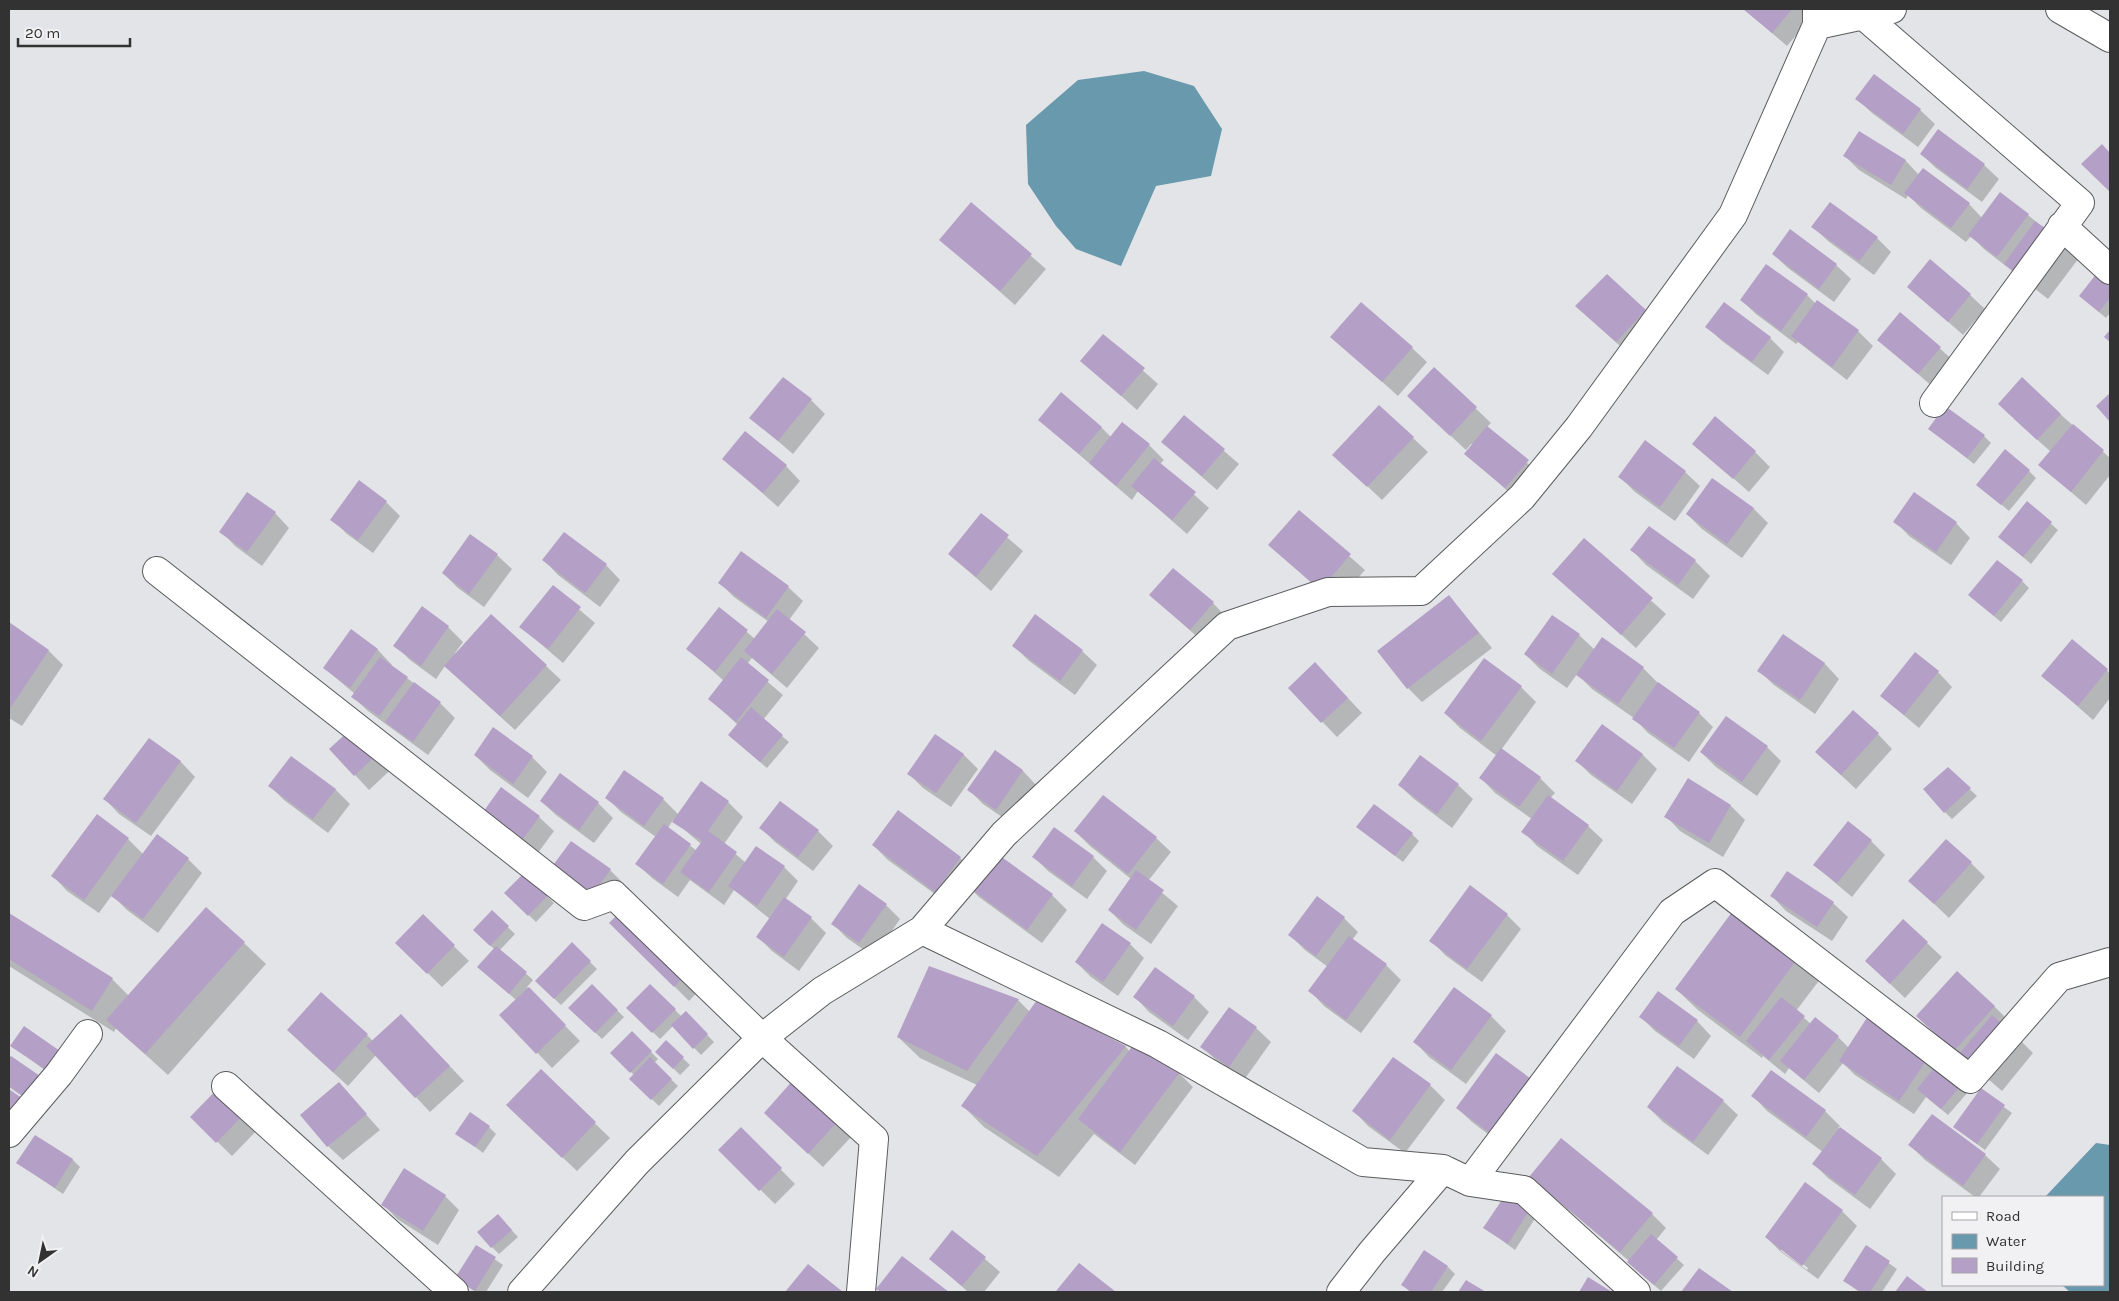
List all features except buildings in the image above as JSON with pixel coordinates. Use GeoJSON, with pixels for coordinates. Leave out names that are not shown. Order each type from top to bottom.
{"type":"FeatureCollection","features":[{"type":"Feature","properties":{"kind":"street"},"geometry":{"type":"LineString","coordinates":[[522,1292],[637,1162],[762,1038],[822,991],[922,930],[1004,834],[1226,626],[1328,592],[1421,591],[1522,497],[1580,427],[1733,215],[1817,17],[1863,14],[1892,9]]}},
{"type":"Feature","properties":{"kind":"street"},"geometry":{"type":"LineString","coordinates":[[2060,9],[2110,38]]}},
{"type":"Feature","properties":{"kind":"street"},"geometry":{"type":"LineString","coordinates":[[1863,14],[2080,203],[1934,403]]}},
{"type":"Feature","properties":{"kind":"street"},"geometry":{"type":"LineString","coordinates":[[2062,226],[2110,270]]}},
{"type":"Feature","properties":{"kind":"street"},"geometry":{"type":"LineString","coordinates":[[157,571],[584,906],[614,896],[762,1038],[874,1139],[861,1292]]}},
{"type":"Feature","properties":{"kind":"street"},"geometry":{"type":"LineString","coordinates":[[1470,1182],[1672,912],[1715,884],[1970,1079],[2059,977],[2110,962]]}},
{"type":"Feature","properties":{"kind":"street"},"geometry":{"type":"LineString","coordinates":[[922,930],[1158,1044],[1363,1162],[1443,1169],[1470,1182],[1524,1190],[1636,1292]]}},
{"type":"Feature","properties":{"kind":"street"},"geometry":{"type":"LineString","coordinates":[[9,1133],[59,1074],[88,1034]]}},
{"type":"Feature","properties":{"kind":"street"},"geometry":{"type":"LineString","coordinates":[[226,1086],[454,1292]]}},
{"type":"Feature","properties":{"kind":"street"},"geometry":{"type":"LineString","coordinates":[[1341,1292],[1372,1252],[1443,1169]]}},
{"type":"Feature","properties":{"kind":"water"},"geometry":{"type":"Polygon","coordinates":[[[1144,71],[1194,86],[1222,129],[1211,176],[1156,186],[1121,266],[1076,249],[1056,226],[1028,184],[1026,125],[1078,80],[1144,71]]]}},
{"type":"Feature","properties":{"kind":"water"},"geometry":{"type":"Polygon","coordinates":[[[2096,1143],[2110,1145],[2110,1292],[2070,1292],[2063,1286],[2104,1286],[2104,1196],[2046,1196],[2096,1143]]]}}]}
